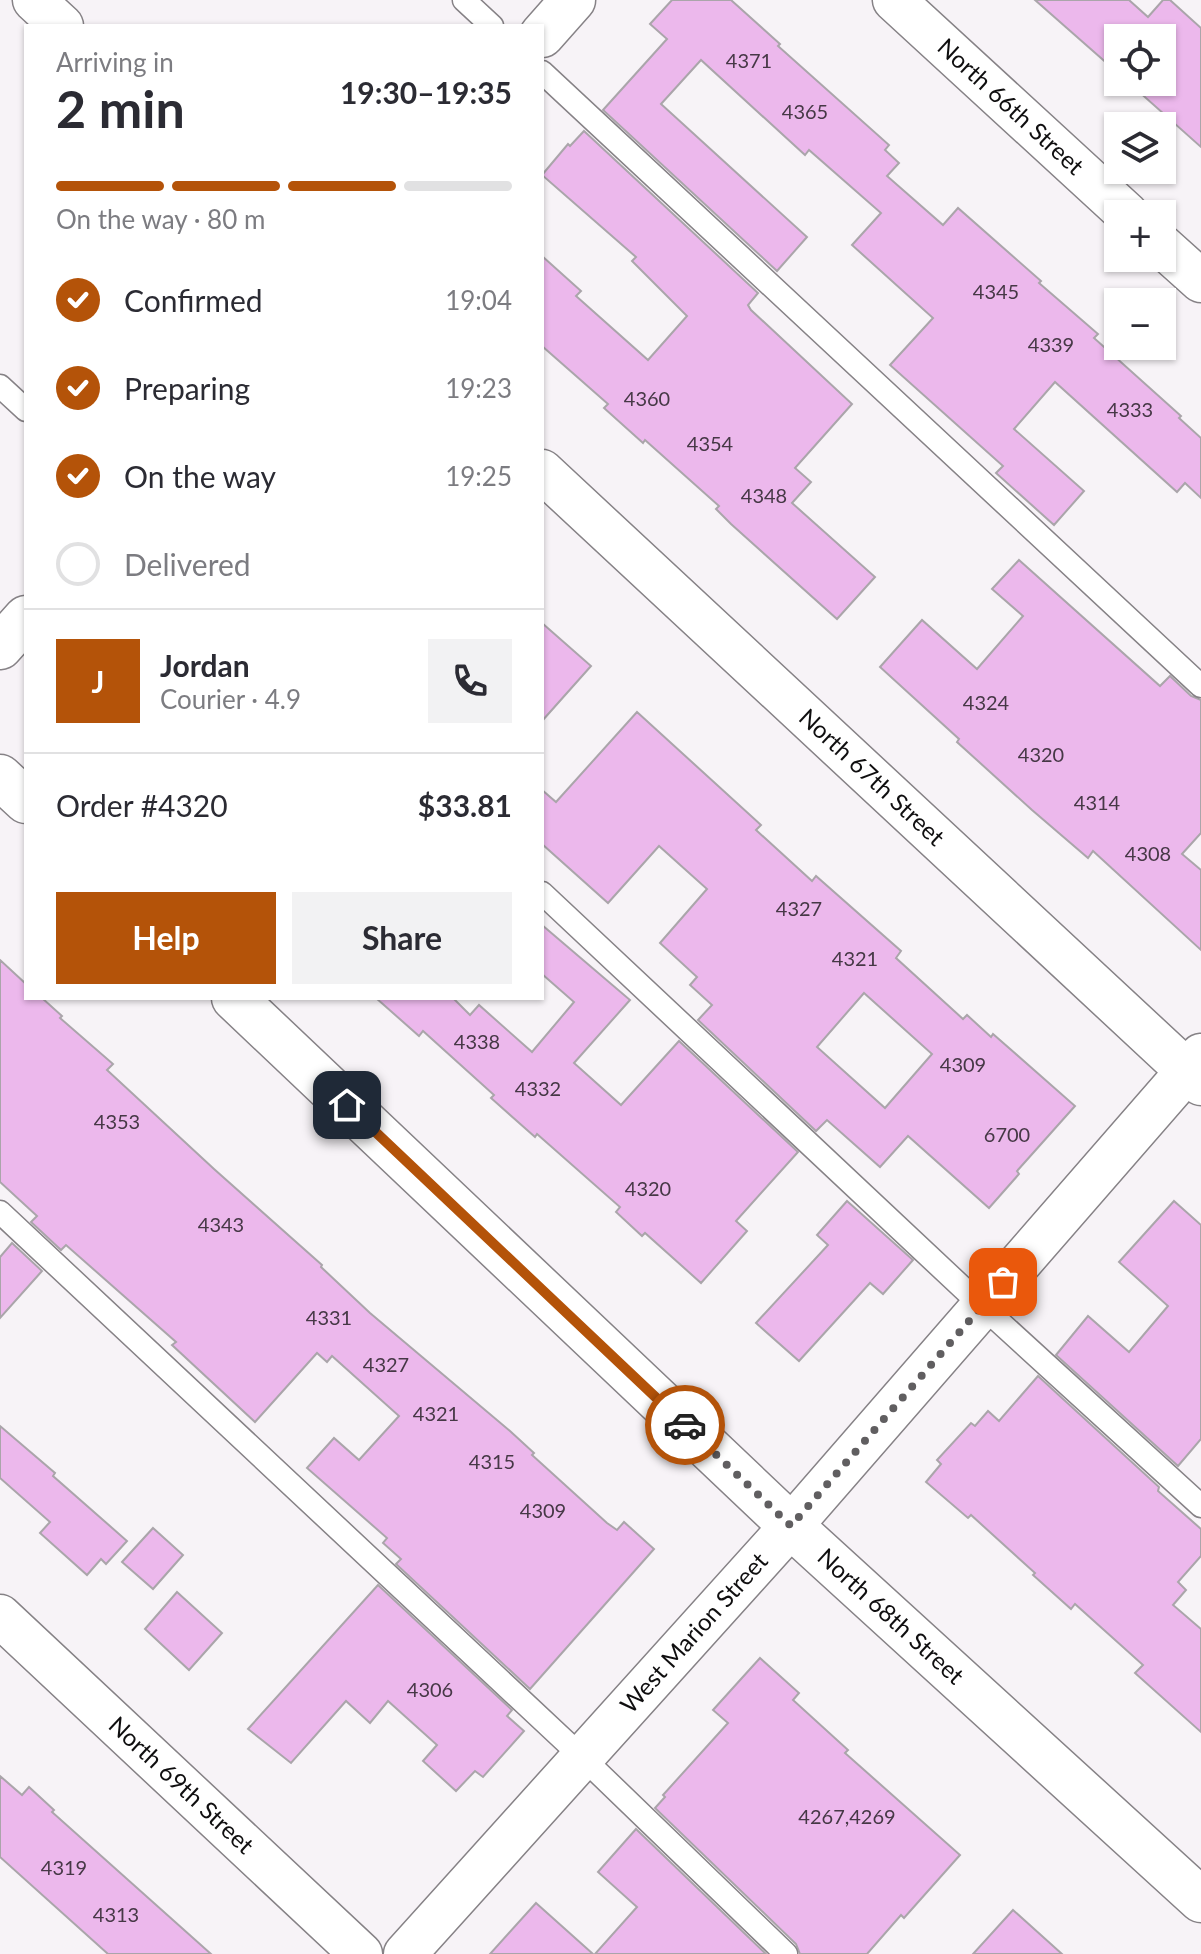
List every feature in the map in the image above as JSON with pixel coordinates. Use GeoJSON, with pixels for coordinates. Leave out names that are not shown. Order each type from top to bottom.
{"type":"FeatureCollection","features":[{"type":"Feature","properties":{"kind":"street"},"geometry":{"type":"LineString","coordinates":[[34,0],[60,24]]}},
{"type":"Feature","properties":{"kind":"street"},"geometry":{"type":"LineString","coordinates":[[544,33],[573,0]]}},
{"type":"Feature","properties":{"kind":"street","name":"North 66th Street"},"geometry":{"type":"LineString","coordinates":[[894,0],[1112,200]]}},
{"type":"Feature","properties":{"kind":"street"},"geometry":{"type":"LineString","coordinates":[[1176,259],[1201,281]]}},
{"type":"Feature","properties":{"kind":"street","name":"North 67th Street"},"geometry":{"type":"LineString","coordinates":[[544,473],[1196,1070]]}},
{"type":"Feature","properties":{"kind":"street"},"geometry":{"type":"LineString","coordinates":[[0,647],[24,620]]}},
{"type":"Feature","properties":{"kind":"street"},"geometry":{"type":"LineString","coordinates":[[0,777],[24,799]]}},
{"type":"Feature","properties":{"kind":"street","name":"North 68th Street"},"geometry":{"type":"LineString","coordinates":[[236,1000],[791,1526],[1201,1900]]}},
{"type":"Feature","properties":{"kind":"street","name":"West Marion Street"},"geometry":{"type":"LineString","coordinates":[[405,1954],[1196,1070]]}},
{"type":"Feature","properties":{"kind":"street","name":"North 69th Street"},"geometry":{"type":"LineString","coordinates":[[0,1616],[361,1954]]}},
{"type":"Feature","properties":{"kind":"lane"},"geometry":{"type":"LineString","coordinates":[[464,0],[490,24]]}},
{"type":"Feature","properties":{"kind":"lane"},"geometry":{"type":"LineString","coordinates":[[544,74],[1201,686]]}},
{"type":"Feature","properties":{"kind":"lane"},"geometry":{"type":"LineString","coordinates":[[0,386],[24,408]]}},
{"type":"Feature","properties":{"kind":"lane"},"geometry":{"type":"LineString","coordinates":[[544,895],[982,1306],[1201,1506]]}},
{"type":"Feature","properties":{"kind":"lane"},"geometry":{"type":"LineString","coordinates":[[0,1212],[582,1757],[786,1954]]}},
{"type":"Feature","properties":{"kind":"building"},"geometry":{"type":"Polygon","coordinates":[[[672,0],[731,0],[889,145],[885,150],[899,163],[887,176],[943,225],[958,208],[1098,334],[1094,338],[1104,347],[1104,360],[1119,360],[1181,416],[1179,418],[1201,438],[1201,498],[1185,483],[1177,492],[1055,382],[1014,429],[1084,491],[1054,525],[996,473],[1003,466],[890,365],[933,318],[852,245],[881,213],[809,150],[805,155],[701,60],[661,104],[807,237],[777,271],[603,110],[667,39],[650,24],[672,0]]]}},
{"type":"Feature","properties":{"kind":"building"},"geometry":{"type":"Polygon","coordinates":[[[1035,0],[1129,0],[1148,17],[1163,0],[1170,0],[1201,28],[1201,147],[1176,125],[1176,112],[1162,112],[1144,96],[1176,96],[1176,24],[1104,24],[1104,61],[1035,0]]]}},
{"type":"Feature","properties":{"kind":"building"},"geometry":{"type":"Polygon","coordinates":[[[584,131],[758,293],[748,305],[751,310],[852,404],[795,468],[811,482],[792,503],[875,577],[837,619],[731,524],[716,509],[719,506],[604,408],[608,404],[544,348],[544,258],[581,291],[576,296],[648,360],[687,316],[632,261],[636,257],[544,177],[544,173],[568,144],[570,146],[584,131]]]}},
{"type":"Feature","properties":{"kind":"building"},"geometry":{"type":"Polygon","coordinates":[[[1019,560],[1160,686],[1170,676],[1191,696],[1201,700],[1201,833],[1182,854],[1201,870],[1201,950],[1093,851],[1088,858],[1032,810],[880,667],[922,620],[977,669],[1023,616],[992,589],[1019,560]]]}},
{"type":"Feature","properties":{"kind":"building"},"geometry":{"type":"Polygon","coordinates":[[[544,625],[591,666],[544,719],[544,625]]]}},
{"type":"Feature","properties":{"kind":"building"},"geometry":{"type":"Polygon","coordinates":[[[637,712],[761,825],[756,830],[812,881],[816,876],[901,951],[896,958],[963,1019],[967,1015],[991,1037],[993,1034],[1075,1106],[1017,1171],[1019,1174],[989,1208],[908,1136],[880,1167],[827,1120],[816,1131],[698,1020],[712,1005],[690,985],[697,977],[660,943],[707,889],[659,846],[608,903],[544,846],[544,792],[556,802],[637,712]],[[864,993],[817,1047],[885,1108],[932,1054],[864,993]]]}},
{"type":"Feature","properties":{"kind":"building"},"geometry":{"type":"Polygon","coordinates":[[[544,927],[630,1000],[574,1063],[621,1105],[679,1041],[798,1152],[736,1221],[747,1231],[701,1283],[645,1233],[642,1236],[616,1212],[620,1207],[491,1098],[494,1095],[423,1031],[419,1036],[378,1000],[455,1000],[470,1015],[479,1005],[532,1052],[574,1002],[544,976],[544,927]]]}},
{"type":"Feature","properties":{"kind":"building"},"geometry":{"type":"Polygon","coordinates":[[[0,960],[24,982],[24,1000],[44,1000],[62,1016],[60,1018],[113,1064],[107,1070],[322,1265],[370,1313],[510,1431],[607,1523],[617,1530],[624,1522],[654,1549],[530,1689],[396,1564],[401,1559],[383,1543],[387,1538],[307,1468],[334,1438],[359,1460],[399,1416],[332,1356],[327,1362],[317,1353],[255,1422],[172,1345],[176,1342],[66,1245],[61,1250],[31,1222],[37,1216],[0,1182],[0,960]]]}},
{"type":"Feature","properties":{"kind":"building"},"geometry":{"type":"Polygon","coordinates":[[[847,1201],[913,1260],[883,1294],[870,1283],[799,1361],[756,1323],[828,1245],[817,1235],[847,1201]]]}},
{"type":"Feature","properties":{"kind":"building"},"geometry":{"type":"Polygon","coordinates":[[[1174,1201],[1201,1225],[1201,1439],[1178,1466],[1056,1355],[1088,1316],[1129,1352],[1168,1306],[1119,1262],[1174,1201]]]}},
{"type":"Feature","properties":{"kind":"building"},"geometry":{"type":"Polygon","coordinates":[[[12,1243],[42,1271],[0,1318],[0,1257],[12,1243]]]}},
{"type":"Feature","properties":{"kind":"building"},"geometry":{"type":"Polygon","coordinates":[[[1038,1376],[1201,1529],[1201,1556],[1178,1582],[1186,1590],[1173,1605],[1201,1629],[1201,1732],[1135,1673],[1143,1665],[1075,1604],[1071,1609],[971,1515],[968,1518],[926,1482],[941,1464],[937,1460],[971,1423],[975,1426],[988,1411],[999,1421],[1038,1376]]]}},
{"type":"Feature","properties":{"kind":"building"},"geometry":{"type":"Polygon","coordinates":[[[0,1426],[127,1541],[106,1564],[101,1559],[87,1575],[40,1533],[50,1522],[0,1478],[0,1426]]]}},
{"type":"Feature","properties":{"kind":"building"},"geometry":{"type":"Polygon","coordinates":[[[153,1528],[183,1555],[153,1589],[122,1562],[153,1528]]]}},
{"type":"Feature","properties":{"kind":"building"},"geometry":{"type":"Polygon","coordinates":[[[378,1585],[512,1710],[507,1716],[524,1731],[483,1777],[475,1771],[456,1791],[423,1761],[437,1745],[388,1701],[370,1723],[346,1701],[291,1763],[248,1729],[378,1585]]]}},
{"type":"Feature","properties":{"kind":"building"},"geometry":{"type":"Polygon","coordinates":[[[177,1592],[222,1633],[189,1670],[145,1629],[177,1592]]]}},
{"type":"Feature","properties":{"kind":"building"},"geometry":{"type":"Polygon","coordinates":[[[760,1658],[799,1693],[793,1700],[848,1750],[845,1753],[960,1855],[867,1954],[800,1954],[796,1944],[655,1808],[665,1797],[663,1795],[728,1723],[713,1710],[760,1658]]]}},
{"type":"Feature","properties":{"kind":"building"},"geometry":{"type":"Polygon","coordinates":[[[0,1776],[22,1795],[29,1787],[54,1810],[52,1812],[211,1954],[108,1954],[0,1857],[0,1776]]]}},
{"type":"Feature","properties":{"kind":"building"},"geometry":{"type":"Polygon","coordinates":[[[636,1829],[766,1954],[595,1954],[637,1907],[598,1872],[636,1829]]]}},
{"type":"Feature","properties":{"kind":"building"},"geometry":{"type":"Polygon","coordinates":[[[536,1903],[593,1954],[490,1954],[536,1903]]]}},
{"type":"Feature","properties":{"kind":"building"},"geometry":{"type":"Polygon","coordinates":[[[1013,1910],[1062,1954],[973,1954],[1013,1910]]]}},
{"type":"Feature","properties":{"kind":"way so far"},"geometry":{"type":"LineString","coordinates":[[685,1425],[791,1526],[1003,1282]]}},
{"type":"Feature","properties":{"kind":"route"},"geometry":{"type":"LineString","coordinates":[[347,1105],[685,1425]]}}]}
